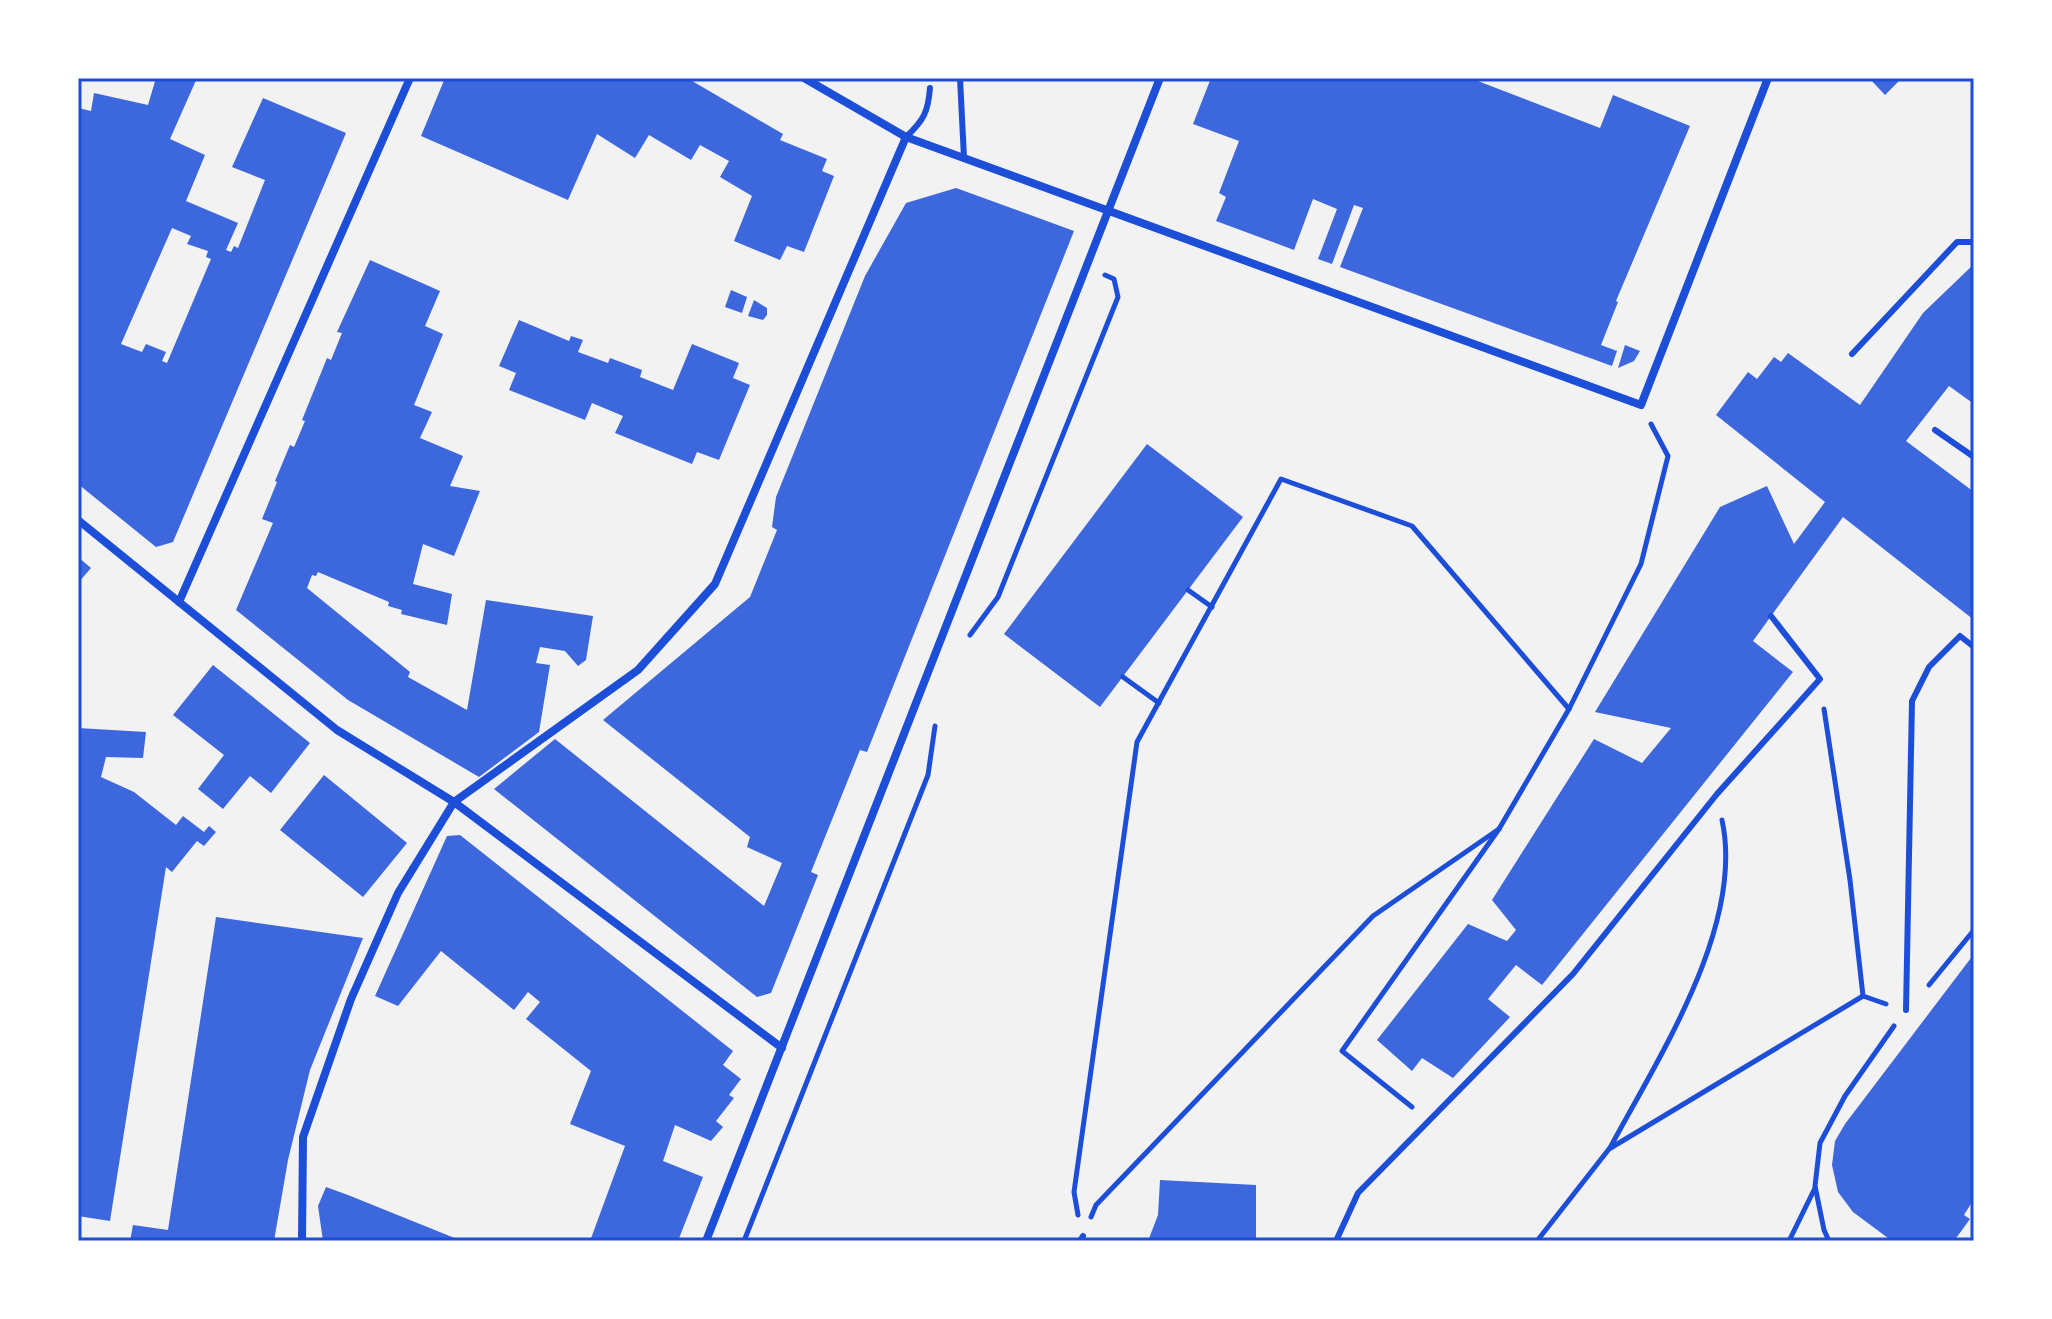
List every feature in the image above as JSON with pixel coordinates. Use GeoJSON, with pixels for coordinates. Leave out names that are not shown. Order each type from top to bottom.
{"type":"FeatureCollection","features":[{"type":"Feature","properties":{"kind":"street"},"geometry":{"type":"LineString","coordinates":[[179,602],[410,78]]}},
{"type":"Feature","properties":{"kind":"street"},"geometry":{"type":"LineString","coordinates":[[804,78],[906,137],[1641,405],[1768,78]]}},
{"type":"Feature","properties":{"kind":"street"},"geometry":{"type":"LineString","coordinates":[[706,1241],[1160,78]]}},
{"type":"Feature","properties":{"kind":"street"},"geometry":{"type":"LineString","coordinates":[[302,1241],[303,1137],[351,999],[398,893],[454,802],[638,670],[715,584],[906,137]]}},
{"type":"Feature","properties":{"kind":"street"},"geometry":{"type":"LineString","coordinates":[[78,520],[337,730],[454,802],[782,1048]]}},
{"type":"Feature","properties":{"kind":"lane"},"geometry":{"type":"LineString","coordinates":[[960,78],[964,158]]}},
{"type":"Feature","properties":{"kind":"lane"},"geometry":{"type":"LineString","coordinates":[[906,137],[928,109],[930,88]]}},
{"type":"Feature","properties":{"kind":"lane"},"geometry":{"type":"LineString","coordinates":[[1852,354],[1957,242],[1974,242]]}},
{"type":"Feature","properties":{"kind":"lane"},"geometry":{"type":"LineString","coordinates":[[1935,430],[1974,457]]}},
{"type":"Feature","properties":{"kind":"lane"},"geometry":{"type":"LineString","coordinates":[[1336,1241],[1358,1193],[1573,974],[1717,794],[1820,679],[1771,616]]}},
{"type":"Feature","properties":{"kind":"lane"},"geometry":{"type":"LineString","coordinates":[[1906,1010],[1912,701],[1929,667],[1960,636],[1974,647]]}},
{"type":"Feature","properties":{"kind":"path"},"geometry":{"type":"LineString","coordinates":[[969,636],[998,597],[1118,297],[1114,279],[1086,266]]}},
{"type":"Feature","properties":{"kind":"path"},"geometry":{"type":"LineString","coordinates":[[1429,1120],[1342,1051],[1499,829],[1569,709],[1641,564],[1668,456],[1641,405]]}},
{"type":"Feature","properties":{"kind":"path"},"geometry":{"type":"LineString","coordinates":[[1081,1239],[1074,1192],[1137,742],[1281,479],[1412,526],[1569,709]]}},
{"type":"Feature","properties":{"kind":"path"},"geometry":{"type":"LineString","coordinates":[[1188,590],[1212,607]]}},
{"type":"Feature","properties":{"kind":"path"},"geometry":{"type":"LineString","coordinates":[[1123,677],[1159,703]]}},
{"type":"Feature","properties":{"kind":"path"},"geometry":{"type":"LineString","coordinates":[[1820,679],[1850,880],[1863,996]]}},
{"type":"Feature","properties":{"kind":"path"},"geometry":{"type":"LineString","coordinates":[[744,1241],[928,775],[936,718]]}},
{"type":"Feature","properties":{"kind":"path"},"geometry":{"type":"LineString","coordinates":[[1537,1241],[1609,1149],[1695,988],[1721,905],[1728,846],[1717,794]]}},
{"type":"Feature","properties":{"kind":"path"},"geometry":{"type":"LineString","coordinates":[[1081,1239],[1096,1205],[1373,916],[1499,829]]}},
{"type":"Feature","properties":{"kind":"path"},"geometry":{"type":"LineString","coordinates":[[1829,1241],[1815,1186],[1820,1143],[1845,1096],[1906,1010],[1974,930]]}},
{"type":"Feature","properties":{"kind":"path"},"geometry":{"type":"LineString","coordinates":[[1609,1149],[1863,996],[1906,1010]]}},
{"type":"Feature","properties":{"kind":"path"},"geometry":{"type":"LineString","coordinates":[[1789,1241],[1815,1186]]}},
{"type":"Feature","properties":{"kind":"building"},"geometry":{"type":"Polygon","coordinates":[[[156,78],[197,78],[170,139],[205,155],[186,201],[238,223],[226,250],[231,252],[234,246],[238,248],[265,180],[232,167],[263,98],[346,133],[173,542],[156,547],[78,484],[78,108],[91,111],[94,93],[148,105],[156,78]],[[172,228],[121,344],[142,352],[146,344],[166,352],[162,361],[167,363],[211,259],[206,257],[208,251],[187,244],[191,236],[172,228]]]}},
{"type":"Feature","properties":{"kind":"building"},"geometry":{"type":"Polygon","coordinates":[[[445,78],[687,78],[783,134],[780,140],[827,159],[822,171],[834,176],[804,252],[787,246],[780,260],[734,241],[752,196],[720,177],[729,161],[700,145],[691,160],[649,135],[635,158],[597,134],[568,200],[421,136],[445,78]]]}},
{"type":"Feature","properties":{"kind":"building"},"geometry":{"type":"Polygon","coordinates":[[[1211,78],[1470,78],[1600,128],[1613,95],[1690,126],[1616,301],[1601,345],[1617,351],[1612,366],[1340,267],[1363,208],[1354,205],[1332,264],[1318,259],[1337,209],[1313,199],[1294,250],[1216,221],[1226,197],[1219,193],[1239,141],[1193,124],[1211,78]]]}},
{"type":"Feature","properties":{"kind":"building"},"geometry":{"type":"Polygon","coordinates":[[[1869,78],[1902,78],[1885,95],[1869,78]]]}},
{"type":"Feature","properties":{"kind":"building"},"geometry":{"type":"Polygon","coordinates":[[[956,188],[1074,231],[867,752],[860,750],[811,872],[818,875],[771,993],[757,997],[494,789],[555,739],[764,906],[782,863],[747,847],[750,837],[603,720],[750,597],[777,530],[772,527],[776,497],[865,276],[906,203],[956,188]]]}},
{"type":"Feature","properties":{"kind":"building"},"geometry":{"type":"Polygon","coordinates":[[[370,260],[440,291],[425,326],[443,334],[414,405],[432,412],[420,438],[463,456],[450,486],[480,491],[454,556],[423,544],[413,584],[452,594],[447,625],[401,614],[402,610],[388,606],[389,602],[318,572],[316,576],[312,575],[307,588],[410,672],[408,677],[467,710],[486,600],[593,616],[586,660],[578,666],[565,651],[540,647],[536,663],[550,665],[539,732],[479,777],[348,700],[236,610],[273,523],[262,519],[275,481],[290,445],[294,447],[327,358],[331,360],[342,333],[337,332],[370,260]]]}},
{"type":"Feature","properties":{"kind":"building"},"geometry":{"type":"Polygon","coordinates":[[[1974,264],[1974,404],[1949,386],[1906,441],[1974,492],[1974,620],[1843,517],[1753,641],[1793,672],[1542,985],[1516,965],[1488,999],[1510,1017],[1453,1078],[1422,1058],[1412,1071],[1377,1040],[1468,924],[1507,941],[1516,930],[1492,900],[1594,739],[1642,763],[1671,728],[1595,712],[1720,507],[1767,486],[1794,544],[1825,502],[1716,415],[1748,372],[1757,379],[1774,357],[1781,362],[1788,353],[1860,405],[1923,313],[1974,264]]]}},
{"type":"Feature","properties":{"kind":"building"},"geometry":{"type":"Polygon","coordinates":[[[731,290],[747,297],[742,313],[725,307],[731,290]]]}},
{"type":"Feature","properties":{"kind":"building"},"geometry":{"type":"Polygon","coordinates":[[[754,300],[767,308],[763,320],[748,316],[754,300]]]}},
{"type":"Feature","properties":{"kind":"building"},"geometry":{"type":"Polygon","coordinates":[[[519,320],[569,341],[571,336],[583,340],[578,352],[608,363],[610,358],[642,370],[640,377],[673,390],[692,344],[739,363],[733,378],[750,385],[719,460],[697,452],[692,464],[615,433],[623,416],[592,403],[585,420],[509,390],[516,373],[499,366],[519,320]]]}},
{"type":"Feature","properties":{"kind":"building"},"geometry":{"type":"Polygon","coordinates":[[[1625,345],[1640,351],[1634,361],[1618,368],[1625,345]]]}},
{"type":"Feature","properties":{"kind":"building"},"geometry":{"type":"Polygon","coordinates":[[[1147,444],[1243,517],[1100,707],[1004,634],[1147,444]]]}},
{"type":"Feature","properties":{"kind":"building"},"geometry":{"type":"Polygon","coordinates":[[[78,557],[91,568],[78,583],[78,557]]]}},
{"type":"Feature","properties":{"kind":"building"},"geometry":{"type":"Polygon","coordinates":[[[213,665],[310,743],[271,793],[250,776],[223,809],[198,789],[224,755],[173,715],[213,665]]]}},
{"type":"Feature","properties":{"kind":"building"},"geometry":{"type":"Polygon","coordinates":[[[78,728],[146,732],[143,758],[106,757],[101,777],[134,792],[176,825],[183,816],[204,832],[209,826],[216,832],[204,846],[197,841],[172,872],[166,867],[110,1221],[78,1216],[78,728]]]}},
{"type":"Feature","properties":{"kind":"building"},"geometry":{"type":"Polygon","coordinates":[[[324,775],[407,843],[363,897],[280,830],[324,775]]]}},
{"type":"Feature","properties":{"kind":"building"},"geometry":{"type":"Polygon","coordinates":[[[460,835],[733,1051],[723,1065],[741,1079],[729,1095],[734,1098],[716,1121],[723,1127],[711,1141],[675,1125],[663,1161],[703,1177],[678,1241],[590,1241],[625,1146],[570,1124],[591,1071],[526,1019],[540,1002],[528,992],[514,1010],[441,951],[398,1006],[375,996],[447,836],[460,835]]]}},
{"type":"Feature","properties":{"kind":"building"},"geometry":{"type":"Polygon","coordinates":[[[216,917],[363,938],[310,1070],[288,1160],[274,1241],[130,1241],[133,1225],[168,1230],[216,917]]]}},
{"type":"Feature","properties":{"kind":"building"},"geometry":{"type":"Polygon","coordinates":[[[1974,954],[1974,1199],[1964,1215],[1970,1219],[1954,1241],[1892,1241],[1853,1212],[1838,1192],[1832,1165],[1835,1141],[1974,954]]]}},
{"type":"Feature","properties":{"kind":"building"},"geometry":{"type":"Polygon","coordinates":[[[1160,1180],[1256,1185],[1256,1241],[1148,1241],[1158,1215],[1160,1180]]]}},
{"type":"Feature","properties":{"kind":"building"},"geometry":{"type":"Polygon","coordinates":[[[326,1187],[462,1241],[323,1241],[318,1206],[326,1187]]]}}]}
